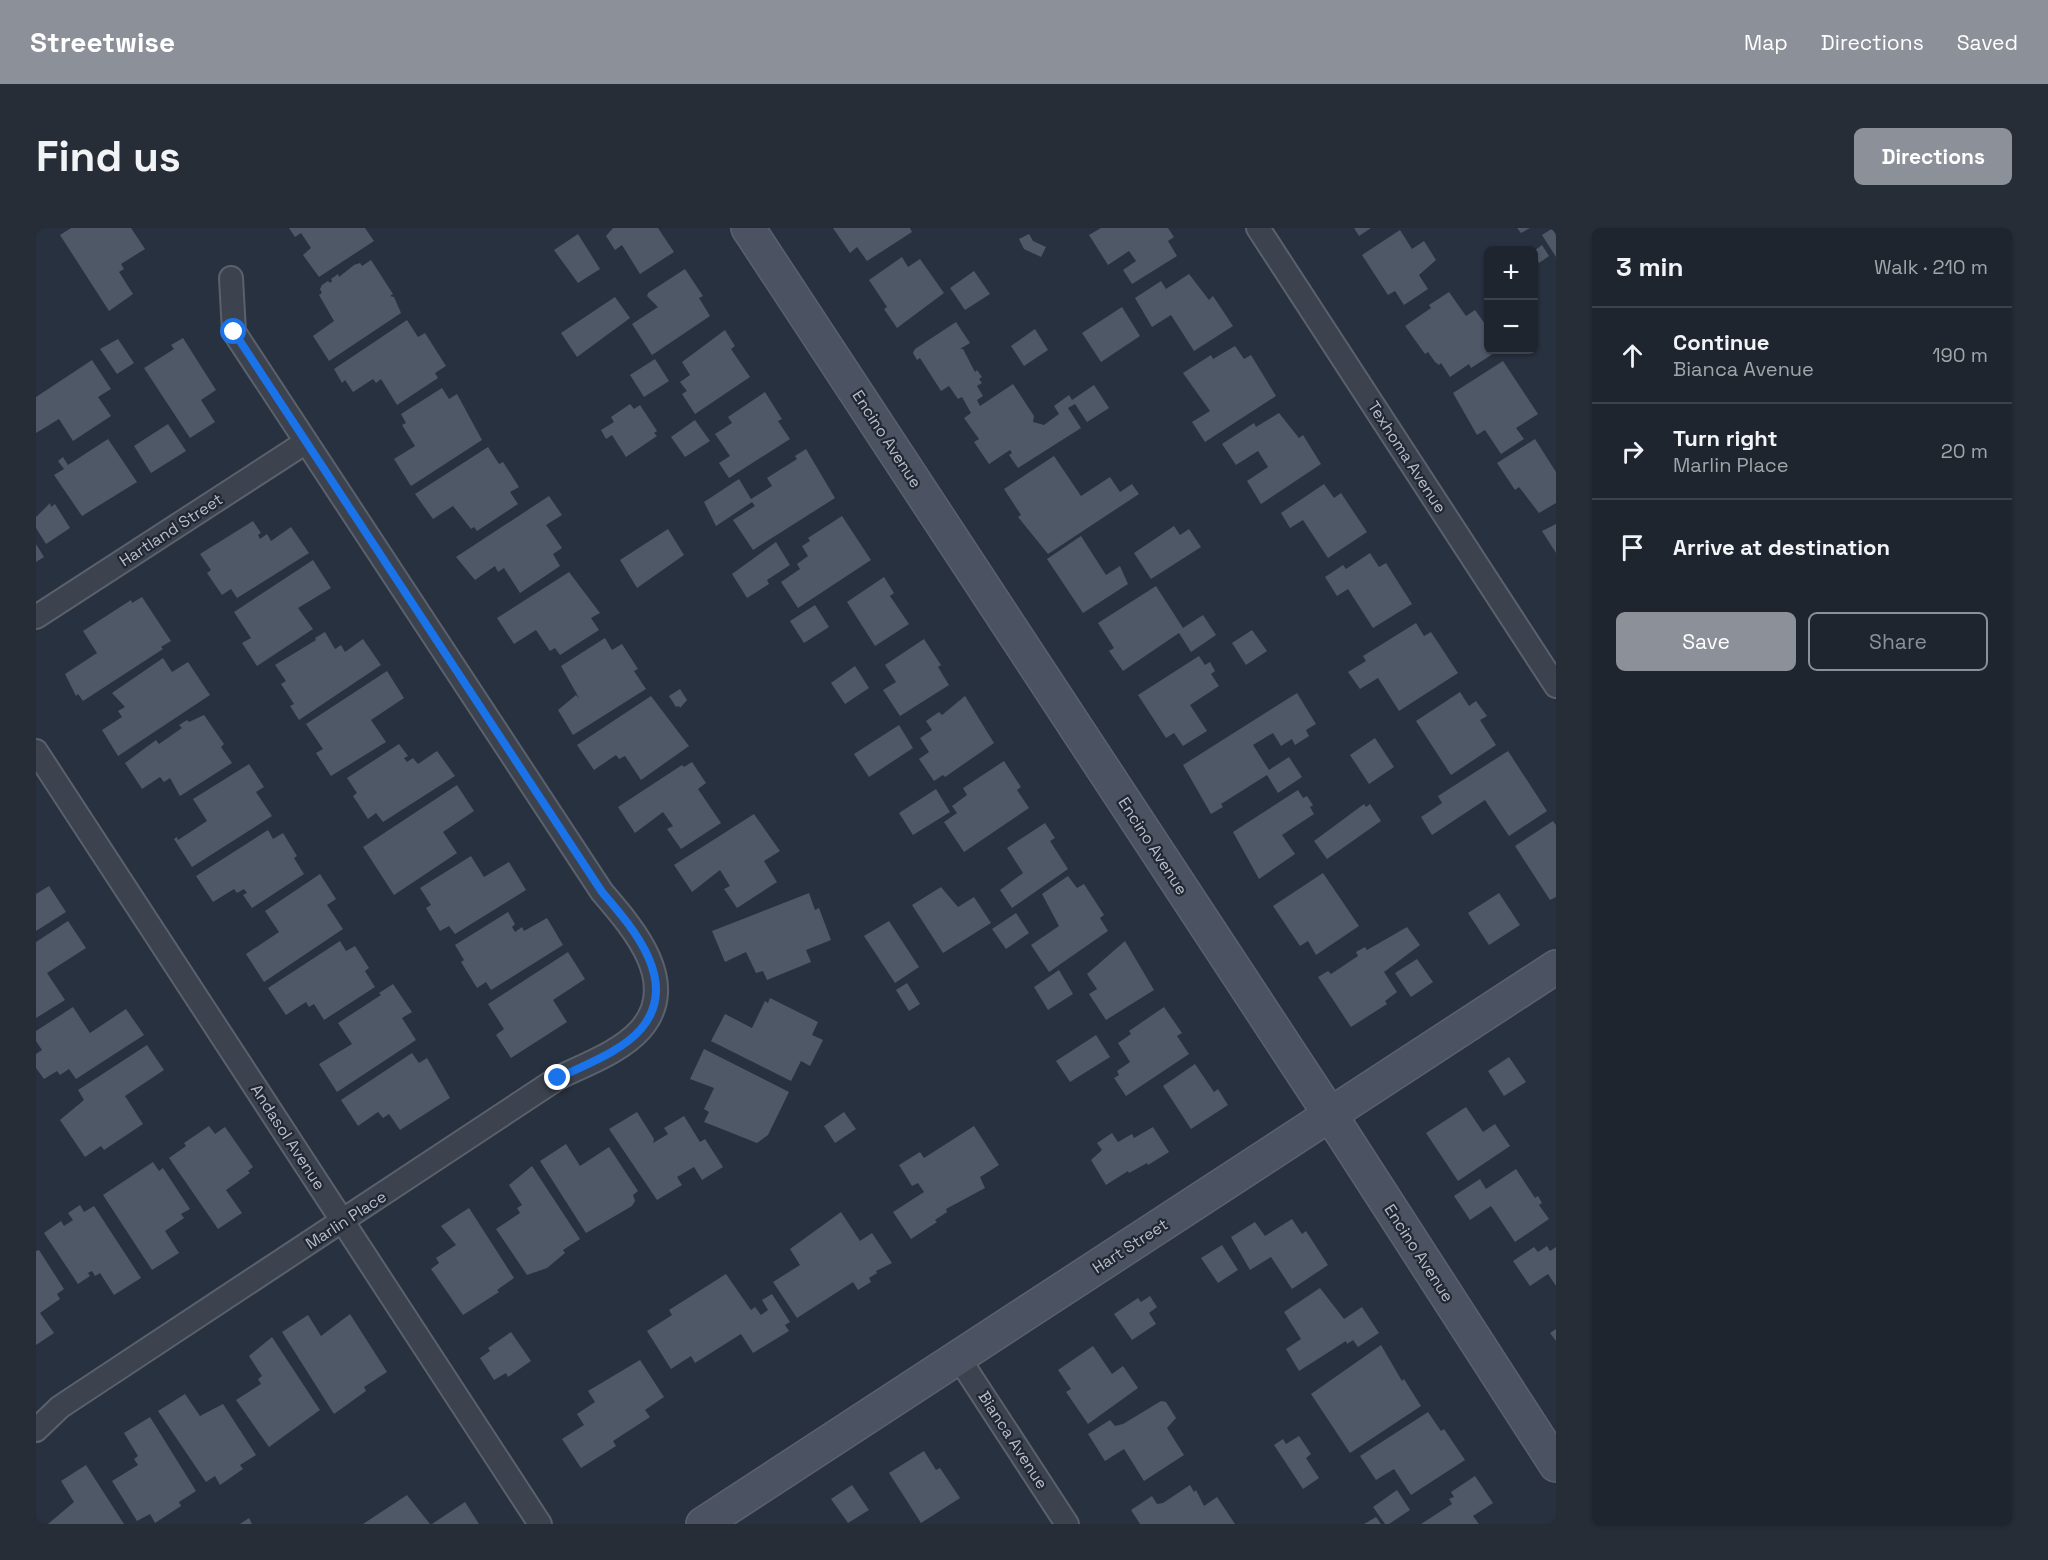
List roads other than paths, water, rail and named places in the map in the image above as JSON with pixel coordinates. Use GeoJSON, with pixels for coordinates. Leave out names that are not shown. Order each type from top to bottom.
{"type":"FeatureCollection","features":[{"type":"Feature","properties":{"kind":"street","name":"Encino Avenue"},"geometry":{"type":"LineString","coordinates":[[748,228],[1331,1116],[1556,1465]]}},
{"type":"Feature","properties":{"kind":"street","name":"Texhoma Avenue"},"geometry":{"type":"LineString","coordinates":[[1258,228],[1556,686]]}},
{"type":"Feature","properties":{"kind":"street"},"geometry":{"type":"LineString","coordinates":[[231,278],[234,332],[306,442]]}},
{"type":"Feature","properties":{"kind":"street","name":"Hartland Street"},"geometry":{"type":"LineString","coordinates":[[36,617],[306,442]]}},
{"type":"Feature","properties":{"kind":"street","name":"Marlin Place"},"geometry":{"type":"LineString","coordinates":[[36,1430],[60,1407],[344,1222],[558,1078],[616,1047],[641,1029],[652,1008],[657,981],[647,952],[629,923],[602,892],[306,442]]}},
{"type":"Feature","properties":{"kind":"street","name":"Andasol Avenue"},"geometry":{"type":"LineString","coordinates":[[36,751],[540,1524]]}},
{"type":"Feature","properties":{"kind":"street","name":"Hart Street"},"geometry":{"type":"LineString","coordinates":[[703,1524],[1556,967]]}},
{"type":"Feature","properties":{"kind":"street","name":"Bianca Avenue"},"geometry":{"type":"LineString","coordinates":[[958,1357],[1067,1524]]}}]}
